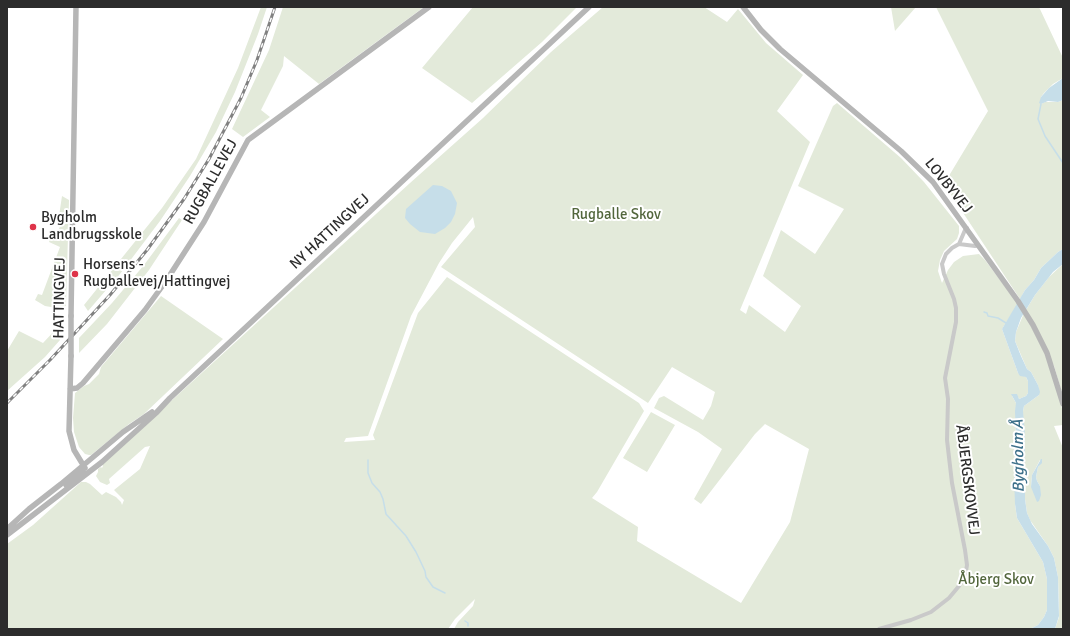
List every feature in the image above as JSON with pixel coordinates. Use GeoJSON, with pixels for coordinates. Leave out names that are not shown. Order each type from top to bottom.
{"type":"FeatureCollection","features":[{"type":"Feature","properties":{"kind":"street","name":"HATTINGVEJ"},"geometry":{"type":"LineString","coordinates":[[76,7],[70,431],[74,450],[88,473]]}},
{"type":"Feature","properties":{"kind":"street","name":"RUGBALLEVEJ"},"geometry":{"type":"LineString","coordinates":[[70,388],[77,388],[87,379],[145,310],[166,281],[204,222],[248,140],[429,7]]}},
{"type":"Feature","properties":{"kind":"street","name":"NY HATTINGVEJ"},"geometry":{"type":"LineString","coordinates":[[88,473],[156,413],[170,398],[589,7]]}},
{"type":"Feature","properties":{"kind":"street","name":"LOVBYVEJ"},"geometry":{"type":"LineString","coordinates":[[743,7],[761,30],[780,49],[901,151],[933,182],[1018,300],[1029,318],[1047,353],[1063,404]]}},
{"type":"Feature","properties":{"kind":"street","name":"ÅBJERGSKOVVEJ"},"geometry":{"type":"LineString","coordinates":[[879,629],[911,620],[931,612],[949,598],[960,586],[965,577],[967,565],[952,483],[947,440],[948,399],[945,378],[956,322],[956,308],[942,264],[946,254],[959,244],[967,228]]}},
{"type":"Feature","properties":{"kind":"street"},"geometry":{"type":"LineString","coordinates":[[959,244],[978,245]]}},
{"type":"Feature","properties":{"kind":"street"},"geometry":{"type":"LineString","coordinates":[[7,529],[29,509],[123,432],[142,420],[170,398]]}},
{"type":"Feature","properties":{"kind":"street"},"geometry":{"type":"LineString","coordinates":[[35,514],[48,501],[81,474],[83,471],[83,466]]}},
{"type":"Feature","properties":{"kind":"street"},"geometry":{"type":"LineString","coordinates":[[7,535],[88,473]]}},
{"type":"Feature","properties":{"kind":"green space"},"geometry":{"type":"Polygon","coordinates":[[[261,7],[267,7],[258,34],[235,92],[216,132],[190,176],[160,221],[120,274],[88,311],[84,305],[162,208],[196,159],[238,68],[261,7]]]}},
{"type":"Feature","properties":{"kind":"green space"},"geometry":{"type":"Polygon","coordinates":[[[283,7],[424,7],[319,84],[284,56],[283,66],[261,110],[270,117],[243,137],[232,129],[269,50],[283,7]]]}},
{"type":"Feature","properties":{"kind":"green space"},"geometry":{"type":"Polygon","coordinates":[[[473,7],[577,7],[542,42],[472,103],[422,68],[473,7]]]}},
{"type":"Feature","properties":{"kind":"green space"},"geometry":{"type":"Polygon","coordinates":[[[603,7],[704,7],[727,22],[738,9],[766,43],[803,75],[777,111],[810,142],[740,310],[746,314],[749,305],[785,332],[801,306],[763,276],[781,230],[815,254],[844,209],[798,186],[833,106],[837,103],[901,158],[924,182],[959,226],[957,239],[944,251],[940,260],[938,271],[942,283],[948,270],[954,262],[963,256],[979,254],[1018,304],[1002,329],[1018,373],[1026,377],[1028,381],[1028,393],[1026,396],[1019,399],[1018,397],[1012,396],[1016,403],[1015,504],[1017,518],[1043,562],[1047,579],[1047,610],[1038,625],[1030,629],[454,629],[458,622],[473,606],[475,599],[455,619],[448,629],[7,629],[7,544],[33,525],[81,482],[90,484],[102,495],[106,492],[116,497],[122,505],[124,500],[114,490],[140,469],[150,446],[145,447],[109,479],[110,483],[107,485],[100,482],[96,476],[98,469],[101,467],[102,468],[103,466],[102,464],[483,118],[551,52],[603,7]],[[473,217],[452,243],[439,263],[411,316],[368,436],[346,438],[344,442],[375,440],[373,435],[418,313],[447,277],[639,403],[644,411],[597,492],[592,498],[638,527],[637,541],[741,603],[790,522],[809,449],[765,424],[755,434],[701,504],[694,499],[722,449],[698,432],[654,408],[659,398],[664,396],[703,420],[711,406],[715,392],[672,367],[648,403],[441,267],[475,227],[473,217]]]}},
{"type":"Feature","properties":{"kind":"green space"},"geometry":{"type":"Polygon","coordinates":[[[891,7],[916,7],[895,31],[891,7]]]}},
{"type":"Feature","properties":{"kind":"green space"},"geometry":{"type":"Polygon","coordinates":[[[936,7],[1039,7],[1063,58],[1063,78],[1053,84],[1044,93],[1041,97],[1041,104],[1045,102],[1058,102],[1063,100],[1063,249],[1041,268],[1020,299],[944,184],[988,111],[936,7]]]}},
{"type":"Feature","properties":{"kind":"green space"},"geometry":{"type":"Polygon","coordinates":[[[62,196],[69,200],[66,306],[57,308],[45,306],[35,300],[38,294],[42,295],[60,247],[49,242],[51,236],[56,237],[63,218],[59,216],[62,196]]]}},
{"type":"Feature","properties":{"kind":"green space"},"geometry":{"type":"Polygon","coordinates":[[[179,218],[182,220],[149,270],[107,324],[79,353],[79,338],[112,303],[144,265],[179,218]]]}},
{"type":"Feature","properties":{"kind":"green space"},"geometry":{"type":"Polygon","coordinates":[[[1063,264],[1063,396],[1054,366],[1026,310],[1049,277],[1063,264]]]}},
{"type":"Feature","properties":{"kind":"green space"},"geometry":{"type":"Polygon","coordinates":[[[161,296],[223,339],[144,414],[129,424],[91,455],[85,454],[79,447],[74,432],[73,418],[75,393],[89,384],[99,374],[101,367],[161,296]]]}},
{"type":"Feature","properties":{"kind":"green space"},"geometry":{"type":"Polygon","coordinates":[[[1024,313],[1044,351],[1063,413],[1063,425],[1054,426],[1063,448],[1063,629],[1055,629],[1059,617],[1059,609],[1058,577],[1054,558],[1027,513],[1025,499],[1023,411],[1024,406],[1039,395],[1038,385],[1031,372],[1027,369],[1015,341],[1016,332],[1024,313]],[[1040,460],[1032,475],[1031,487],[1040,486],[1036,477],[1038,467],[1042,462],[1040,460]]]}},
{"type":"Feature","properties":{"kind":"green space"},"geometry":{"type":"Polygon","coordinates":[[[57,328],[60,340],[45,357],[7,391],[7,351],[19,331],[43,343],[57,328]]]}},
{"type":"Feature","properties":{"kind":"green space"},"geometry":{"type":"Polygon","coordinates":[[[651,412],[675,425],[647,472],[623,458],[651,412]]]}},
{"type":"Feature","properties":{"kind":"water"},"geometry":{"type":"Polygon","coordinates":[[[1063,78],[1063,100],[1058,102],[1048,101],[1041,104],[1039,103],[1041,97],[1049,88],[1063,78]]]}},
{"type":"Feature","properties":{"kind":"water"},"geometry":{"type":"Polygon","coordinates":[[[433,185],[442,186],[451,191],[457,203],[455,214],[451,222],[435,234],[420,232],[405,218],[406,209],[433,185]]]}},
{"type":"Feature","properties":{"kind":"water","name":"Bygholm Å"},"geometry":{"type":"Polygon","coordinates":[[[1063,249],[1063,264],[1053,272],[1035,295],[1021,318],[1016,332],[1015,341],[1027,369],[1031,372],[1040,392],[1039,395],[1024,406],[1023,411],[1025,434],[1025,499],[1027,513],[1032,524],[1048,546],[1054,558],[1058,577],[1059,616],[1055,629],[1030,629],[1038,625],[1047,610],[1047,579],[1043,562],[1017,518],[1014,476],[1016,403],[1011,394],[1017,394],[1019,399],[1026,396],[1028,393],[1028,381],[1026,377],[1020,376],[1018,373],[1002,329],[1025,290],[1034,280],[1041,268],[1063,249]]]}},
{"type":"Feature","properties":{"kind":"water"},"geometry":{"type":"Polygon","coordinates":[[[1041,459],[1042,463],[1038,467],[1036,477],[1040,486],[1041,495],[1039,501],[1037,502],[1031,487],[1032,475],[1041,459]]]}},
{"type":"Feature","properties":{"kind":"waterway"},"geometry":{"type":"LineString","coordinates":[[1041,104],[1038,119],[1045,136],[1063,163]]}},
{"type":"Feature","properties":{"kind":"waterway"},"geometry":{"type":"LineString","coordinates":[[984,312],[987,313],[988,316],[998,318],[1006,323]]}},
{"type":"Feature","properties":{"kind":"waterway"},"geometry":{"type":"LineString","coordinates":[[368,460],[368,473],[372,483],[380,492],[386,514],[406,536],[416,552],[425,571],[426,577],[433,587],[445,593]]}},
{"type":"Feature","properties":{"kind":"waterway"},"geometry":{"type":"LineString","coordinates":[[465,621],[468,623],[468,626]]}},
{"type":"Feature","properties":{"kind":"railway"},"geometry":{"type":"LineString","coordinates":[[7,403],[50,360],[110,295],[147,250],[184,199],[209,159],[241,98],[257,60],[275,7]]}},
{"type":"Feature","properties":{"kind":"place","name":"Bygholm Landbrugsskole"},"geometry":{"type":"Point","coordinates":[33,227]}},
{"type":"Feature","properties":{"kind":"place","name":"Horsens - Rugballevej/Hattingvej"},"geometry":{"type":"Point","coordinates":[75,274]}},
{"type":"Feature","properties":{"kind":"park label","name":"Rugballe Skov"},"geometry":{"type":"Point","coordinates":[616,215]}},
{"type":"Feature","properties":{"kind":"park label","name":"Åbjerg Skov"},"geometry":{"type":"Point","coordinates":[996,580]}}]}
